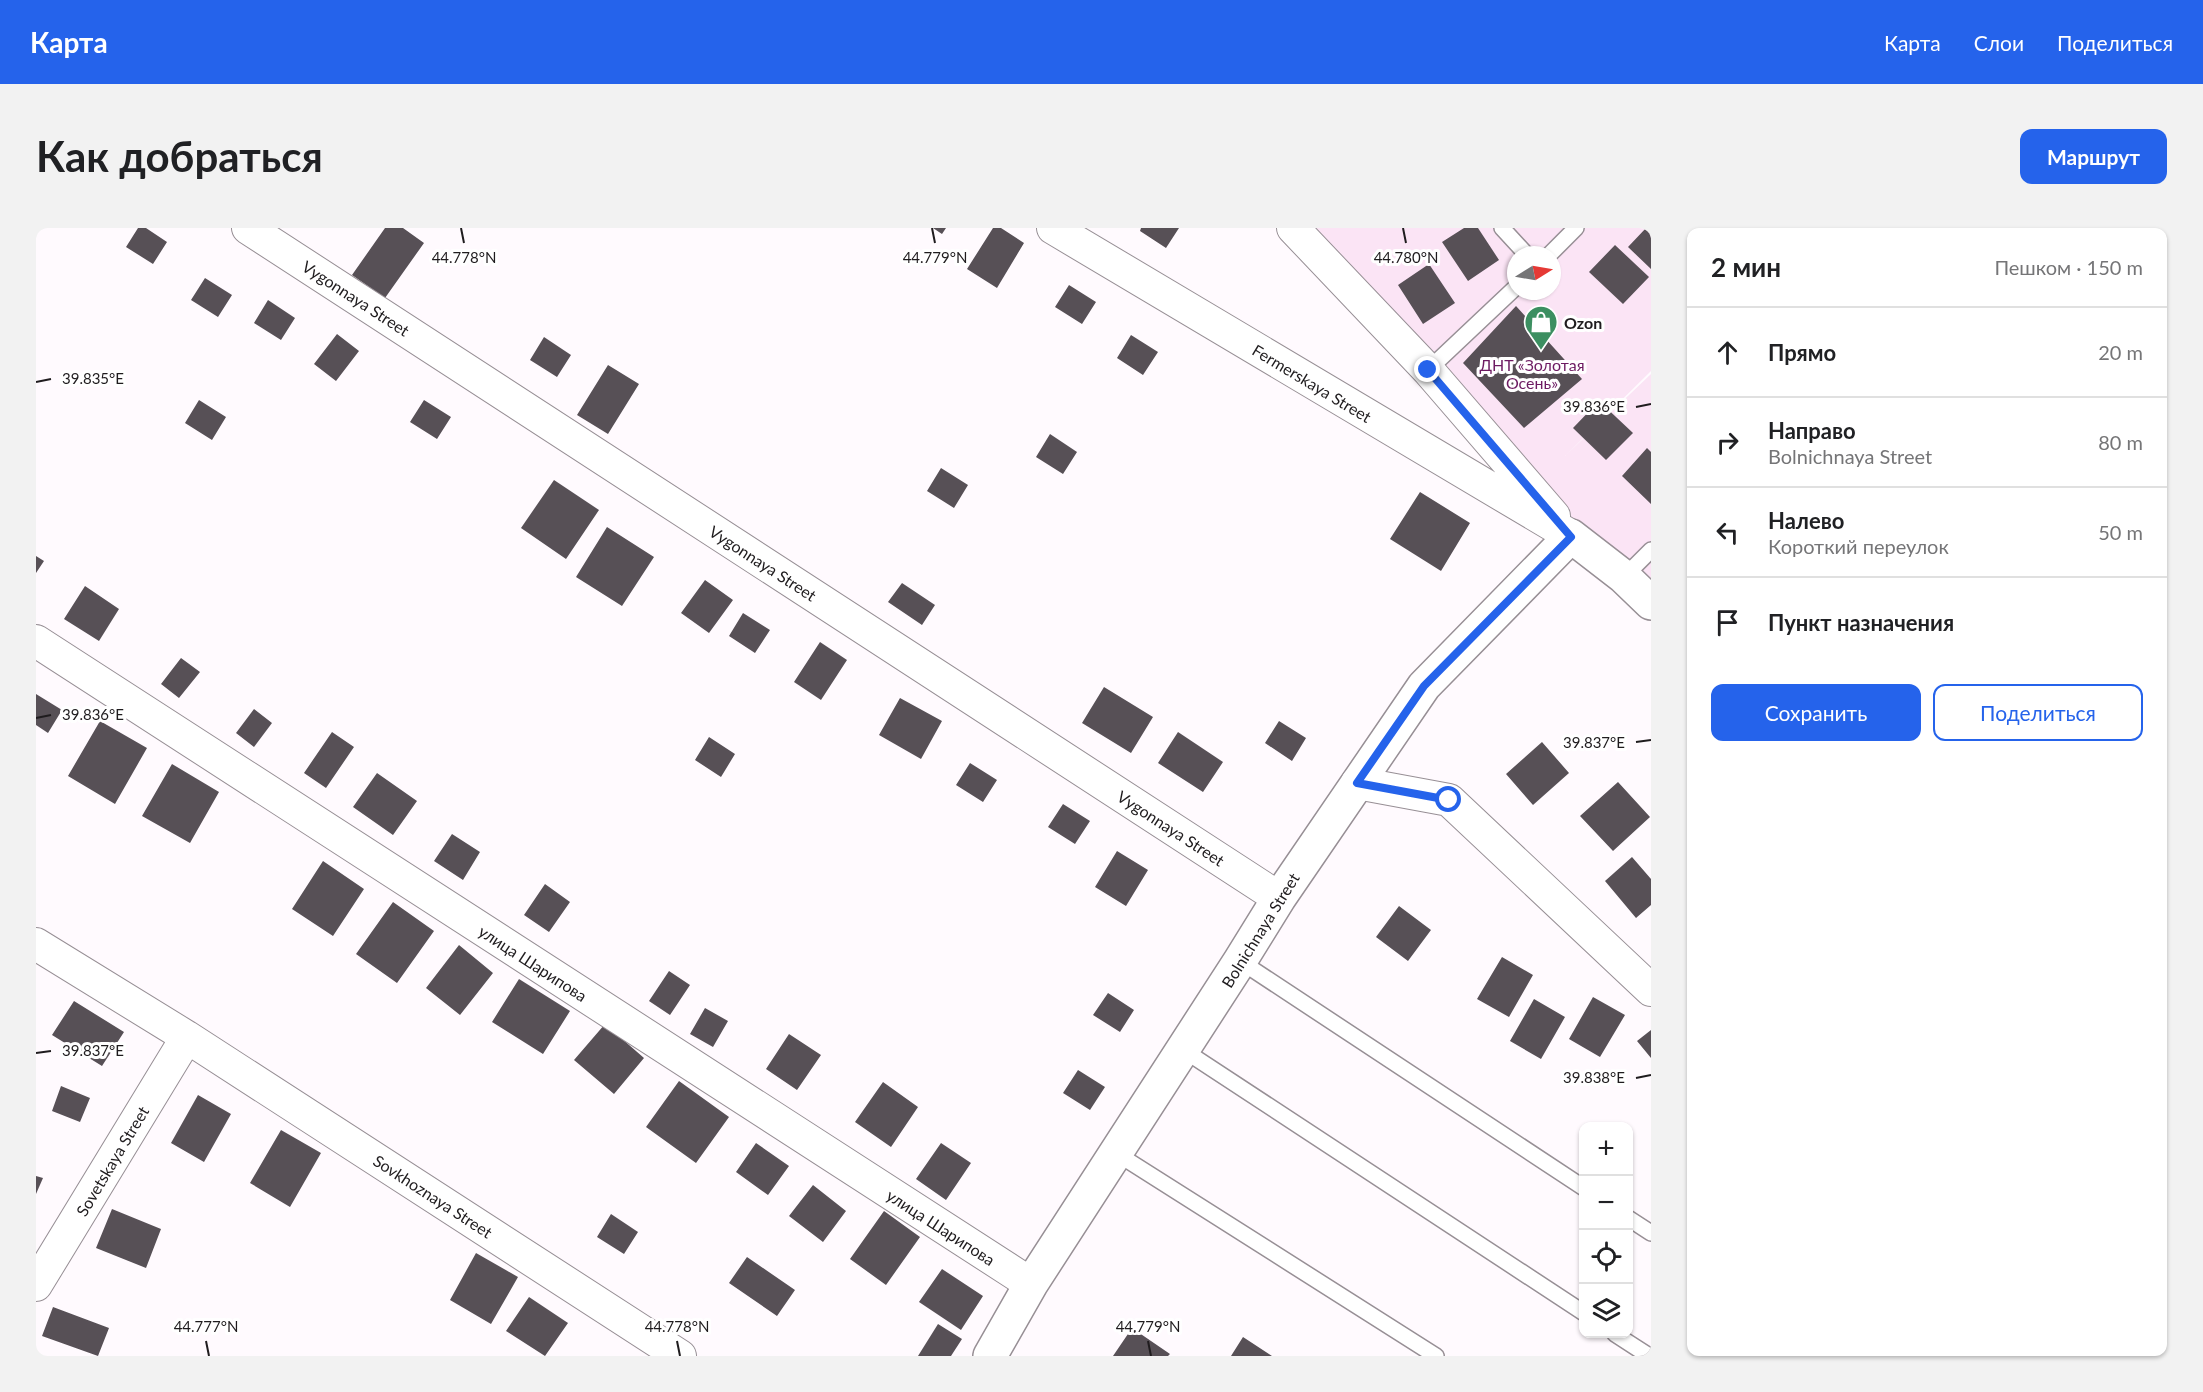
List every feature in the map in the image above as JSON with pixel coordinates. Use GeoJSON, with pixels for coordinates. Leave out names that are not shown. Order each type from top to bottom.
{"type":"FeatureCollection","features":[{"type":"Feature","properties":{"kind":"street","name":"Vygonnaya Street"},"geometry":{"type":"LineString","coordinates":[[248,228],[1279,898]]}},
{"type":"Feature","properties":{"kind":"street","name":"Fermerskaya Street"},"geometry":{"type":"LineString","coordinates":[[1053,228],[1571,537]]}},
{"type":"Feature","properties":{"kind":"street"},"geometry":{"type":"LineString","coordinates":[[1293,228],[1428,370],[1571,537],[1624,577],[1651,603]]}},
{"type":"Feature","properties":{"kind":"street","name":"Bolnichnaya Street"},"geometry":{"type":"LineString","coordinates":[[999,1353],[1031,1284],[1279,898],[1424,686],[1571,537]]}},
{"type":"Feature","properties":{"kind":"street","name":"улица Шарипова"},"geometry":{"type":"LineString","coordinates":[[36,641],[1031,1284]]}},
{"type":"Feature","properties":{"kind":"street"},"geometry":{"type":"LineString","coordinates":[[1357,783],[1449,800],[1651,990]]}},
{"type":"Feature","properties":{"kind":"street","name":"Sovkhoznaya Street"},"geometry":{"type":"LineString","coordinates":[[36,944],[187,1036],[680,1356]]}},
{"type":"Feature","properties":{"kind":"street","name":"Sovetskaya Street"},"geometry":{"type":"LineString","coordinates":[[36,1285],[187,1036]]}},
{"type":"Feature","properties":{"kind":"lane"},"geometry":{"type":"LineString","coordinates":[[1502,228],[1519,246]]}},
{"type":"Feature","properties":{"kind":"lane"},"geometry":{"type":"LineString","coordinates":[[1558,246],[1576,228]]}},
{"type":"Feature","properties":{"kind":"lane"},"geometry":{"type":"LineString","coordinates":[[1428,370],[1507,295]]}},
{"type":"Feature","properties":{"kind":"lane"},"geometry":{"type":"LineString","coordinates":[[1624,577],[1651,550]]}},
{"type":"Feature","properties":{"kind":"lane"},"geometry":{"type":"LineString","coordinates":[[1240,961],[1579,1185]]}},
{"type":"Feature","properties":{"kind":"lane"},"geometry":{"type":"LineString","coordinates":[[1182,1049],[1579,1310]]}},
{"type":"Feature","properties":{"kind":"lane"},"geometry":{"type":"LineString","coordinates":[[1116,1154],[1436,1356]]}},
{"type":"Feature","properties":{"kind":"lane"},"geometry":{"type":"LineString","coordinates":[[1633,1221],[1651,1233]]}},
{"type":"Feature","properties":{"kind":"lane"},"geometry":{"type":"LineString","coordinates":[[1621,1338],[1649,1356]]}},
{"type":"Feature","properties":{"kind":"green space","name":"ДНТ «Золотая Осень»"},"geometry":{"type":"Polygon","coordinates":[[[1281,228],[1651,228],[1651,371],[1565,456],[1651,374],[1651,602],[1281,228]]]}},
{"type":"Feature","properties":{"kind":"building"},"geometry":{"type":"Polygon","coordinates":[[[138,228],[146,228],[167,242],[153,264],[126,247],[138,228]]]}},
{"type":"Feature","properties":{"kind":"building"},"geometry":{"type":"Polygon","coordinates":[[[385,228],[403,228],[424,243],[385,298],[352,275],[385,228]]]}},
{"type":"Feature","properties":{"kind":"building"},"geometry":{"type":"Polygon","coordinates":[[[933,228],[946,228],[942,234],[933,228]]]}},
{"type":"Feature","properties":{"kind":"building"},"geometry":{"type":"Polygon","coordinates":[[[993,228],[1001,228],[1024,243],[997,288],[967,269],[993,228]]]}},
{"type":"Feature","properties":{"kind":"building"},"geometry":{"type":"Polygon","coordinates":[[[1141,228],[1179,228],[1166,248],[1140,231],[1141,228]]]}},
{"type":"Feature","properties":{"kind":"building"},"geometry":{"type":"Polygon","coordinates":[[[1464,228],[1478,228],[1499,260],[1468,281],[1442,242],[1464,228]]]}},
{"type":"Feature","properties":{"kind":"building"},"geometry":{"type":"Polygon","coordinates":[[[1646,228],[1651,228],[1651,269],[1628,247],[1646,228]]]}},
{"type":"Feature","properties":{"kind":"building"},"geometry":{"type":"Polygon","coordinates":[[[1615,245],[1649,277],[1623,304],[1589,272],[1615,245]]]}},
{"type":"Feature","properties":{"kind":"building"},"geometry":{"type":"Polygon","coordinates":[[[1429,264],[1455,303],[1423,324],[1398,285],[1429,264]]]}},
{"type":"Feature","properties":{"kind":"building"},"geometry":{"type":"Polygon","coordinates":[[[205,278],[232,295],[218,317],[191,300],[205,278]]]}},
{"type":"Feature","properties":{"kind":"building"},"geometry":{"type":"Polygon","coordinates":[[[1069,285],[1096,302],[1082,324],[1055,307],[1069,285]]]}},
{"type":"Feature","properties":{"kind":"building"},"geometry":{"type":"Polygon","coordinates":[[[268,300],[295,318],[281,340],[254,323],[268,300]]]}},
{"type":"Feature","properties":{"kind":"building"},"geometry":{"type":"Polygon","coordinates":[[[1516,306],[1582,379],[1524,428],[1463,363],[1516,306]]]}},
{"type":"Feature","properties":{"kind":"building"},"geometry":{"type":"Polygon","coordinates":[[[337,334],[359,351],[336,381],[314,364],[337,334]]]}},
{"type":"Feature","properties":{"kind":"building"},"geometry":{"type":"Polygon","coordinates":[[[1131,335],[1158,352],[1143,375],[1117,358],[1131,335]]]}},
{"type":"Feature","properties":{"kind":"building"},"geometry":{"type":"Polygon","coordinates":[[[544,337],[571,355],[557,377],[530,360],[544,337]]]}},
{"type":"Feature","properties":{"kind":"building"},"geometry":{"type":"Polygon","coordinates":[[[608,365],[639,384],[608,434],[577,415],[608,365]]]}},
{"type":"Feature","properties":{"kind":"building"},"geometry":{"type":"Polygon","coordinates":[[[199,400],[226,417],[212,440],[185,423],[199,400]]]}},
{"type":"Feature","properties":{"kind":"building"},"geometry":{"type":"Polygon","coordinates":[[[424,400],[451,417],[437,439],[410,422],[424,400]]]}},
{"type":"Feature","properties":{"kind":"building"},"geometry":{"type":"Polygon","coordinates":[[[1599,401],[1633,433],[1606,460],[1573,428],[1599,401]]]}},
{"type":"Feature","properties":{"kind":"building"},"geometry":{"type":"Polygon","coordinates":[[[1050,434],[1077,452],[1063,474],[1036,457],[1050,434]]]}},
{"type":"Feature","properties":{"kind":"building"},"geometry":{"type":"Polygon","coordinates":[[[1647,448],[1651,452],[1651,504],[1622,476],[1647,448]]]}},
{"type":"Feature","properties":{"kind":"building"},"geometry":{"type":"Polygon","coordinates":[[[941,468],[968,485],[954,508],[927,491],[941,468]]]}},
{"type":"Feature","properties":{"kind":"building"},"geometry":{"type":"Polygon","coordinates":[[[554,480],[599,510],[566,559],[521,528],[554,480]]]}},
{"type":"Feature","properties":{"kind":"building"},"geometry":{"type":"Polygon","coordinates":[[[1420,492],[1470,523],[1441,571],[1390,539],[1420,492]]]}},
{"type":"Feature","properties":{"kind":"building"},"geometry":{"type":"Polygon","coordinates":[[[607,527],[654,557],[622,606],[576,577],[607,527]]]}},
{"type":"Feature","properties":{"kind":"building"},"geometry":{"type":"Polygon","coordinates":[[[36,556],[44,561],[36,573],[36,556]]]}},
{"type":"Feature","properties":{"kind":"building"},"geometry":{"type":"Polygon","coordinates":[[[705,580],[733,600],[709,633],[681,613],[705,580]]]}},
{"type":"Feature","properties":{"kind":"building"},"geometry":{"type":"Polygon","coordinates":[[[902,583],[935,605],[922,625],[888,602],[902,583]]]}},
{"type":"Feature","properties":{"kind":"building"},"geometry":{"type":"Polygon","coordinates":[[[85,586],[119,609],[99,641],[64,619],[85,586]]]}},
{"type":"Feature","properties":{"kind":"building"},"geometry":{"type":"Polygon","coordinates":[[[743,613],[770,630],[755,653],[729,636],[743,613]]]}},
{"type":"Feature","properties":{"kind":"building"},"geometry":{"type":"Polygon","coordinates":[[[820,642],[847,660],[821,700],[794,682],[820,642]]]}},
{"type":"Feature","properties":{"kind":"building"},"geometry":{"type":"Polygon","coordinates":[[[181,658],[200,672],[179,698],[161,684],[181,658]]]}},
{"type":"Feature","properties":{"kind":"building"},"geometry":{"type":"Polygon","coordinates":[[[1104,687],[1153,717],[1131,753],[1082,723],[1104,687]]]}},
{"type":"Feature","properties":{"kind":"building"},"geometry":{"type":"Polygon","coordinates":[[[36,694],[62,710],[48,733],[36,725],[36,694]]]}},
{"type":"Feature","properties":{"kind":"building"},"geometry":{"type":"Polygon","coordinates":[[[900,698],[942,721],[921,759],[879,735],[900,698]]]}},
{"type":"Feature","properties":{"kind":"building"},"geometry":{"type":"Polygon","coordinates":[[[254,709],[272,723],[254,747],[236,733],[254,709]]]}},
{"type":"Feature","properties":{"kind":"building"},"geometry":{"type":"Polygon","coordinates":[[[100,721],[147,748],[115,804],[68,776],[100,721]]]}},
{"type":"Feature","properties":{"kind":"building"},"geometry":{"type":"Polygon","coordinates":[[[1279,721],[1306,738],[1292,761],[1265,743],[1279,721]]]}},
{"type":"Feature","properties":{"kind":"building"},"geometry":{"type":"Polygon","coordinates":[[[332,732],[354,747],[326,788],[304,773],[332,732]]]}},
{"type":"Feature","properties":{"kind":"building"},"geometry":{"type":"Polygon","coordinates":[[[1178,732],[1223,762],[1203,792],[1158,763],[1178,732]]]}},
{"type":"Feature","properties":{"kind":"building"},"geometry":{"type":"Polygon","coordinates":[[[709,737],[735,754],[721,777],[695,760],[709,737]]]}},
{"type":"Feature","properties":{"kind":"building"},"geometry":{"type":"Polygon","coordinates":[[[1542,742],[1569,773],[1533,805],[1506,774],[1542,742]]]}},
{"type":"Feature","properties":{"kind":"building"},"geometry":{"type":"Polygon","coordinates":[[[970,763],[997,780],[983,802],[956,785],[970,763]]]}},
{"type":"Feature","properties":{"kind":"building"},"geometry":{"type":"Polygon","coordinates":[[[172,764],[219,792],[190,843],[142,816],[172,764]]]}},
{"type":"Feature","properties":{"kind":"building"},"geometry":{"type":"Polygon","coordinates":[[[377,773],[417,801],[393,835],[353,807],[377,773]]]}},
{"type":"Feature","properties":{"kind":"building"},"geometry":{"type":"Polygon","coordinates":[[[1618,782],[1650,817],[1613,851],[1580,816],[1618,782]]]}},
{"type":"Feature","properties":{"kind":"building"},"geometry":{"type":"Polygon","coordinates":[[[1063,804],[1090,821],[1075,844],[1048,827],[1063,804]]]}},
{"type":"Feature","properties":{"kind":"building"},"geometry":{"type":"Polygon","coordinates":[[[452,834],[480,852],[463,880],[434,861],[452,834]]]}},
{"type":"Feature","properties":{"kind":"building"},"geometry":{"type":"Polygon","coordinates":[[[1117,851],[1148,870],[1126,906],[1095,887],[1117,851]]]}},
{"type":"Feature","properties":{"kind":"building"},"geometry":{"type":"Polygon","coordinates":[[[1632,857],[1651,879],[1651,905],[1636,918],[1605,881],[1632,857]]]}},
{"type":"Feature","properties":{"kind":"building"},"geometry":{"type":"Polygon","coordinates":[[[323,861],[364,889],[333,936],[292,909],[323,861]]]}},
{"type":"Feature","properties":{"kind":"building"},"geometry":{"type":"Polygon","coordinates":[[[545,884],[570,902],[549,932],[524,915],[545,884]]]}},
{"type":"Feature","properties":{"kind":"building"},"geometry":{"type":"Polygon","coordinates":[[[393,902],[434,931],[397,983],[356,954],[393,902]]]}},
{"type":"Feature","properties":{"kind":"building"},"geometry":{"type":"Polygon","coordinates":[[[1399,906],[1431,930],[1408,961],[1376,937],[1399,906]]]}},
{"type":"Feature","properties":{"kind":"building"},"geometry":{"type":"Polygon","coordinates":[[[459,945],[493,973],[460,1015],[426,988],[459,945]]]}},
{"type":"Feature","properties":{"kind":"building"},"geometry":{"type":"Polygon","coordinates":[[[1502,957],[1533,975],[1509,1017],[1477,999],[1502,957]]]}},
{"type":"Feature","properties":{"kind":"building"},"geometry":{"type":"Polygon","coordinates":[[[669,971],[690,985],[670,1015],[649,1001],[669,971]]]}},
{"type":"Feature","properties":{"kind":"building"},"geometry":{"type":"Polygon","coordinates":[[[519,979],[570,1011],[543,1054],[492,1022],[519,979]]]}},
{"type":"Feature","properties":{"kind":"building"},"geometry":{"type":"Polygon","coordinates":[[[1108,993],[1134,1010],[1120,1032],[1093,1015],[1108,993]]]}},
{"type":"Feature","properties":{"kind":"building"},"geometry":{"type":"Polygon","coordinates":[[[1593,997],[1625,1015],[1600,1057],[1569,1039],[1593,997]]]}},
{"type":"Feature","properties":{"kind":"building"},"geometry":{"type":"Polygon","coordinates":[[[1534,999],[1565,1017],[1541,1059],[1510,1041],[1534,999]]]}},
{"type":"Feature","properties":{"kind":"building"},"geometry":{"type":"Polygon","coordinates":[[[74,1001],[124,1032],[102,1066],[52,1035],[74,1001]]]}},
{"type":"Feature","properties":{"kind":"building"},"geometry":{"type":"Polygon","coordinates":[[[705,1008],[728,1021],[713,1047],[690,1034],[705,1008]]]}},
{"type":"Feature","properties":{"kind":"building"},"geometry":{"type":"Polygon","coordinates":[[[605,1024],[644,1058],[614,1094],[574,1060],[605,1024]]]}},
{"type":"Feature","properties":{"kind":"building"},"geometry":{"type":"Polygon","coordinates":[[[1651,1030],[1651,1058],[1637,1041],[1651,1030]]]}},
{"type":"Feature","properties":{"kind":"building"},"geometry":{"type":"Polygon","coordinates":[[[789,1034],[821,1055],[797,1090],[766,1069],[789,1034]]]}},
{"type":"Feature","properties":{"kind":"building"},"geometry":{"type":"Polygon","coordinates":[[[1078,1070],[1105,1087],[1090,1110],[1063,1093],[1078,1070]]]}},
{"type":"Feature","properties":{"kind":"building"},"geometry":{"type":"Polygon","coordinates":[[[679,1081],[729,1117],[696,1163],[646,1127],[679,1081]]]}},
{"type":"Feature","properties":{"kind":"building"},"geometry":{"type":"Polygon","coordinates":[[[883,1082],[918,1107],[891,1147],[855,1122],[883,1082]]]}},
{"type":"Feature","properties":{"kind":"building"},"geometry":{"type":"Polygon","coordinates":[[[61,1086],[90,1098],[80,1122],[52,1111],[61,1086]]]}},
{"type":"Feature","properties":{"kind":"building"},"geometry":{"type":"Polygon","coordinates":[[[198,1095],[231,1114],[204,1162],[171,1143],[198,1095]]]}},
{"type":"Feature","properties":{"kind":"building"},"geometry":{"type":"Polygon","coordinates":[[[281,1130],[321,1153],[290,1207],[250,1183],[281,1130]]]}},
{"type":"Feature","properties":{"kind":"building"},"geometry":{"type":"Polygon","coordinates":[[[756,1143],[789,1166],[768,1195],[736,1172],[756,1143]]]}},
{"type":"Feature","properties":{"kind":"building"},"geometry":{"type":"Polygon","coordinates":[[[941,1143],[971,1163],[946,1200],[916,1179],[941,1143]]]}},
{"type":"Feature","properties":{"kind":"building"},"geometry":{"type":"Polygon","coordinates":[[[36,1176],[43,1178],[36,1194],[36,1176]]]}},
{"type":"Feature","properties":{"kind":"building"},"geometry":{"type":"Polygon","coordinates":[[[813,1185],[846,1211],[823,1242],[789,1216],[813,1185]]]}},
{"type":"Feature","properties":{"kind":"building"},"geometry":{"type":"Polygon","coordinates":[[[112,1209],[161,1229],[146,1268],[96,1248],[112,1209]]]}},
{"type":"Feature","properties":{"kind":"building"},"geometry":{"type":"Polygon","coordinates":[[[884,1211],[920,1237],[886,1285],[850,1259],[884,1211]]]}},
{"type":"Feature","properties":{"kind":"building"},"geometry":{"type":"Polygon","coordinates":[[[611,1214],[638,1232],[624,1254],[597,1237],[611,1214]]]}},
{"type":"Feature","properties":{"kind":"building"},"geometry":{"type":"Polygon","coordinates":[[[476,1253],[518,1277],[491,1324],[450,1300],[476,1253]]]}},
{"type":"Feature","properties":{"kind":"building"},"geometry":{"type":"Polygon","coordinates":[[[747,1257],[795,1290],[777,1316],[729,1283],[747,1257]]]}},
{"type":"Feature","properties":{"kind":"building"},"geometry":{"type":"Polygon","coordinates":[[[942,1269],[983,1296],[961,1330],[919,1302],[942,1269]]]}},
{"type":"Feature","properties":{"kind":"building"},"geometry":{"type":"Polygon","coordinates":[[[529,1297],[568,1323],[545,1356],[506,1331],[529,1297]]]}},
{"type":"Feature","properties":{"kind":"building"},"geometry":{"type":"Polygon","coordinates":[[[53,1307],[109,1328],[98,1356],[42,1336],[53,1307]]]}},
{"type":"Feature","properties":{"kind":"building"},"geometry":{"type":"Polygon","coordinates":[[[938,1324],[962,1339],[951,1356],[918,1356],[938,1324]]]}},
{"type":"Feature","properties":{"kind":"building"},"geometry":{"type":"Polygon","coordinates":[[[1132,1328],[1170,1354],[1168,1356],[1113,1356],[1132,1328]]]}},
{"type":"Feature","properties":{"kind":"building"},"geometry":{"type":"Polygon","coordinates":[[[1243,1337],[1272,1356],[1231,1356],[1243,1337]]]}},
{"type":"Feature","properties":{"kind":"place","name":"Ozon"},"geometry":{"type":"Point","coordinates":[1541,351]}},
{"type":"Feature","properties":{"kind":"route"},"geometry":{"type":"LineString","coordinates":[[1428,370],[1571,537],[1424,686],[1357,783],[1449,800]]}}]}
